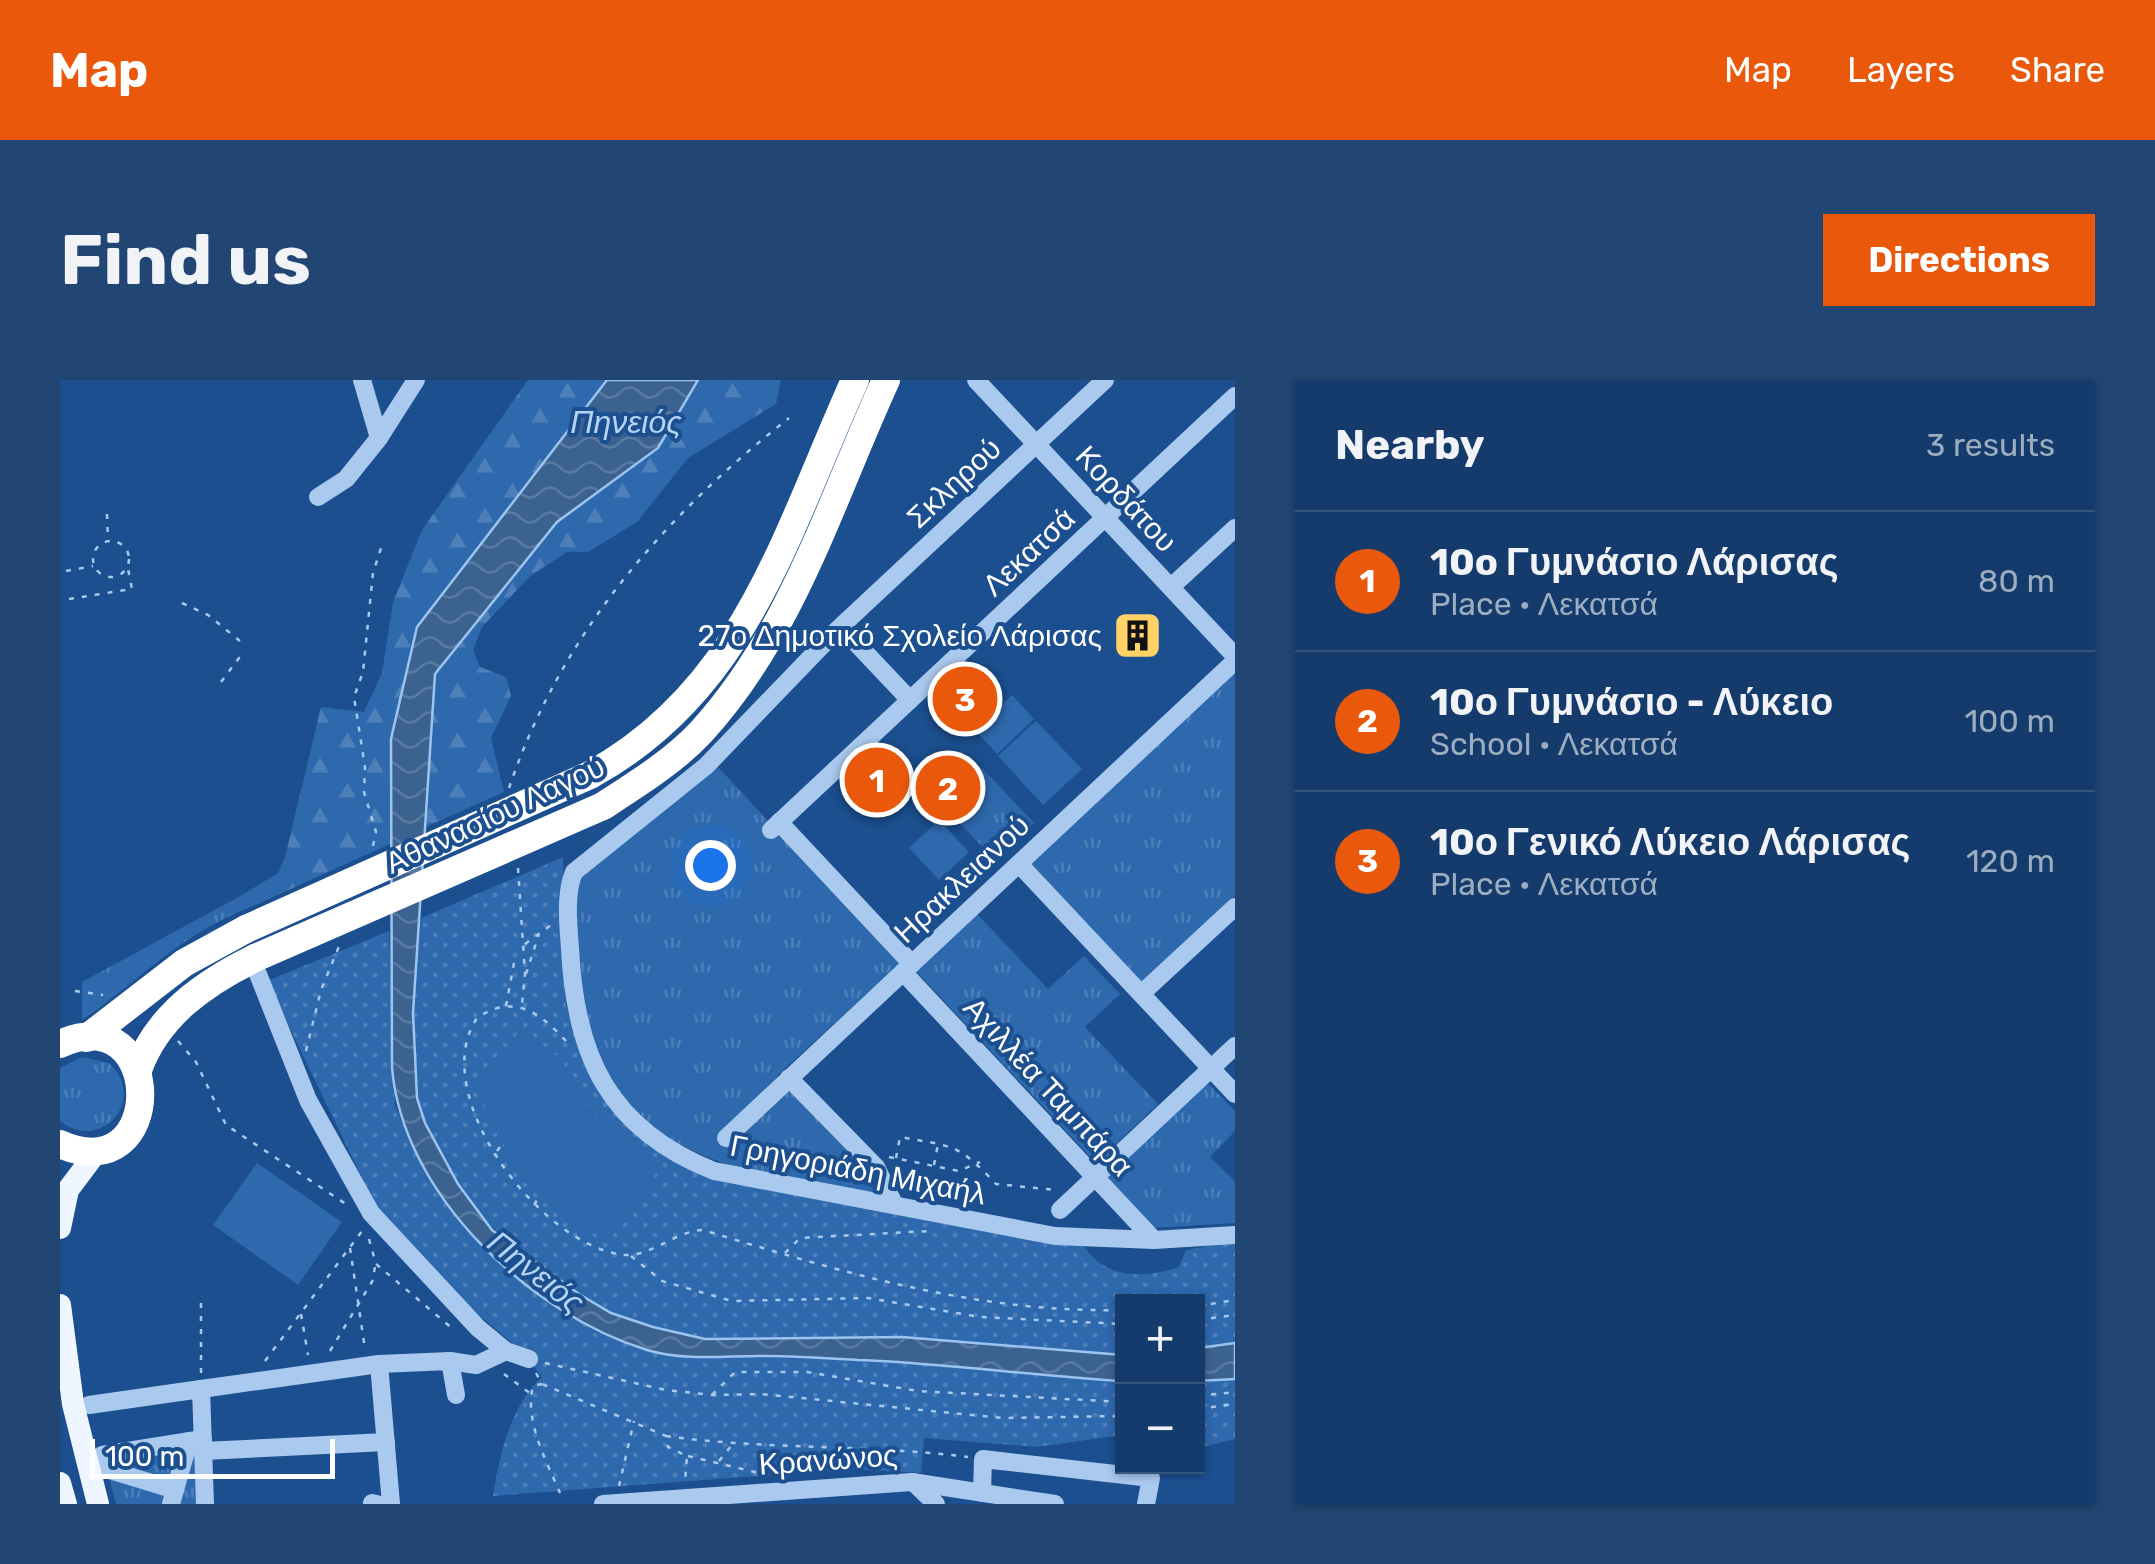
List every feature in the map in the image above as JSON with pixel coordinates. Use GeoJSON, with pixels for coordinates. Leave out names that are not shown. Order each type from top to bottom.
{"type":"FeatureCollection","features":[{"type":"Feature","properties":{"kind":"highway","name":"Αθανασίου Λαγού"},"geometry":{"type":"LineString","coordinates":[[69,1040],[184,962],[246,930],[590,775],[658,731],[725,656],[770,574],[855,380]]}},
{"type":"Feature","properties":{"kind":"highway","name":"Αθανασίου Λαγού"},"geometry":{"type":"LineString","coordinates":[[138,1070],[152,1036],[171,1014],[256,966],[604,806],[699,734],[747,674],[796,586],[886,380]]}},
{"type":"Feature","properties":{"kind":"highway"},"geometry":{"type":"LineString","coordinates":[[60,1144],[98,1150],[120,1140],[137,1120],[144,1095],[138,1070],[116,1046],[69,1040]]}},
{"type":"Feature","properties":{"kind":"main road"},"geometry":{"type":"LineString","coordinates":[[60,1228],[68,1190],[98,1150]]}},
{"type":"Feature","properties":{"kind":"main road"},"geometry":{"type":"LineString","coordinates":[[60,1305],[72,1404],[98,1504]]}},
{"type":"Feature","properties":{"kind":"main road"},"geometry":{"type":"LineString","coordinates":[[60,1483],[66,1504]]}},
{"type":"Feature","properties":{"kind":"street"},"geometry":{"type":"LineString","coordinates":[[362,380],[379,438]]}},
{"type":"Feature","properties":{"kind":"street"},"geometry":{"type":"LineString","coordinates":[[318,497],[346,479],[379,438],[416,380]]}},
{"type":"Feature","properties":{"kind":"street","name":"Κορδάτου"},"geometry":{"type":"LineString","coordinates":[[976,380],[1235,658]]}},
{"type":"Feature","properties":{"kind":"street","name":"Σκληρού"},"geometry":{"type":"LineString","coordinates":[[841,627],[1105,380]]}},
{"type":"Feature","properties":{"kind":"street","name":"Λεκατσά"},"geometry":{"type":"LineString","coordinates":[[775,826],[1235,396]]}},
{"type":"Feature","properties":{"kind":"street"},"geometry":{"type":"LineString","coordinates":[[1171,588],[1235,528]]}},
{"type":"Feature","properties":{"kind":"street"},"geometry":{"type":"LineString","coordinates":[[841,627],[910,700]]}},
{"type":"Feature","properties":{"kind":"street","name":"Γρηγοριάδη Μιχαήλ"},"geometry":{"type":"LineString","coordinates":[[841,627],[706,766],[574,872],[569,882],[572,997],[582,1042],[608,1090],[652,1136],[714,1171],[1054,1236],[1154,1240],[1235,1235]]}},
{"type":"Feature","properties":{"kind":"street","name":"Ηρακλειανού"},"geometry":{"type":"LineString","coordinates":[[726,1138],[1235,658]]}},
{"type":"Feature","properties":{"kind":"street","name":"Αχιλλέα Ταμπάρα"},"geometry":{"type":"LineString","coordinates":[[775,826],[1154,1240]]}},
{"type":"Feature","properties":{"kind":"street"},"geometry":{"type":"LineString","coordinates":[[1018,864],[1235,1094]]}},
{"type":"Feature","properties":{"kind":"street"},"geometry":{"type":"LineString","coordinates":[[1141,994],[1235,906]]}},
{"type":"Feature","properties":{"kind":"street"},"geometry":{"type":"LineString","coordinates":[[256,966],[308,1100],[371,1213],[449,1301],[506,1351],[529,1359]]}},
{"type":"Feature","properties":{"kind":"street"},"geometry":{"type":"LineString","coordinates":[[1060,1210],[1235,1046]]}},
{"type":"Feature","properties":{"kind":"street"},"geometry":{"type":"LineString","coordinates":[[789,1078],[876,1167],[894,1204]]}},
{"type":"Feature","properties":{"kind":"street"},"geometry":{"type":"LineString","coordinates":[[89,1404],[379,1364],[487,1362],[506,1351]]}},
{"type":"Feature","properties":{"kind":"street"},"geometry":{"type":"LineString","coordinates":[[450,1361],[456,1395]]}},
{"type":"Feature","properties":{"kind":"street"},"geometry":{"type":"LineString","coordinates":[[379,1364],[390,1504]]}},
{"type":"Feature","properties":{"kind":"street"},"geometry":{"type":"LineString","coordinates":[[201,1389],[198,1444],[204,1504]]}},
{"type":"Feature","properties":{"kind":"street"},"geometry":{"type":"LineString","coordinates":[[198,1444],[173,1497],[104,1462],[198,1444],[386,1442]]}},
{"type":"Feature","properties":{"kind":"street"},"geometry":{"type":"LineString","coordinates":[[982,1493],[983,1460],[1151,1478],[1146,1504]]}},
{"type":"Feature","properties":{"kind":"street"},"geometry":{"type":"LineString","coordinates":[[912,1482],[936,1504]]}},
{"type":"Feature","properties":{"kind":"street","name":"Κρανώνος"},"geometry":{"type":"LineString","coordinates":[[609,1504],[912,1482],[1013,1501],[1055,1504]]}},
{"type":"Feature","properties":{"kind":"path"},"geometry":{"type":"LineString","coordinates":[[508,790],[555,679],[617,583],[694,496],[789,418]]}},
{"type":"Feature","properties":{"kind":"path"},"geometry":{"type":"LineString","coordinates":[[107,514],[108,542]]}},
{"type":"Feature","properties":{"kind":"path"},"geometry":{"type":"LineString","coordinates":[[108,542],[95,552],[94,565],[100,574],[113,577],[127,566]]}},
{"type":"Feature","properties":{"kind":"path"},"geometry":{"type":"LineString","coordinates":[[69,598],[132,588],[124,548],[108,542]]}},
{"type":"Feature","properties":{"kind":"path"},"geometry":{"type":"LineString","coordinates":[[373,845],[376,832],[364,792],[365,767],[354,697],[363,672],[373,573],[382,545]]}},
{"type":"Feature","properties":{"kind":"path"},"geometry":{"type":"LineString","coordinates":[[66,572],[94,565]]}},
{"type":"Feature","properties":{"kind":"path"},"geometry":{"type":"LineString","coordinates":[[182,603],[208,615],[240,641]]}},
{"type":"Feature","properties":{"kind":"path"},"geometry":{"type":"LineString","coordinates":[[221,682],[242,654]]}},
{"type":"Feature","properties":{"kind":"path"},"geometry":{"type":"LineString","coordinates":[[516,862],[522,878],[522,1006]]}},
{"type":"Feature","properties":{"kind":"path"},"geometry":{"type":"LineString","coordinates":[[524,945],[569,916]]}},
{"type":"Feature","properties":{"kind":"path"},"geometry":{"type":"LineString","coordinates":[[525,974],[539,933]]}},
{"type":"Feature","properties":{"kind":"path"},"geometry":{"type":"LineString","coordinates":[[300,1073],[322,990],[342,938]]}},
{"type":"Feature","properties":{"kind":"path"},"geometry":{"type":"LineString","coordinates":[[525,956],[535,950]]}},
{"type":"Feature","properties":{"kind":"path"},"geometry":{"type":"LineString","coordinates":[[506,1006],[512,963],[525,963]]}},
{"type":"Feature","properties":{"kind":"path"},"geometry":{"type":"LineString","coordinates":[[74,991],[118,997]]}},
{"type":"Feature","properties":{"kind":"path"},"geometry":{"type":"LineString","coordinates":[[568,1044],[541,1016],[522,1006],[506,1006],[477,1018],[462,1057],[464,1084],[496,1152],[534,1206],[568,1236],[630,1255],[662,1281],[732,1300],[868,1298],[980,1317],[1115,1324]]}},
{"type":"Feature","properties":{"kind":"path"},"geometry":{"type":"LineString","coordinates":[[174,1036],[196,1062],[226,1124],[352,1208]]}},
{"type":"Feature","properties":{"kind":"path"},"geometry":{"type":"LineString","coordinates":[[896,1158],[900,1137],[938,1144],[962,1149],[996,1184],[1079,1192]]}},
{"type":"Feature","properties":{"kind":"path"},"geometry":{"type":"LineString","coordinates":[[496,1152],[503,1143]]}},
{"type":"Feature","properties":{"kind":"path"},"geometry":{"type":"LineString","coordinates":[[934,1166],[938,1144]]}},
{"type":"Feature","properties":{"kind":"path"},"geometry":{"type":"LineString","coordinates":[[876,1167],[889,1156],[960,1171],[979,1164]]}},
{"type":"Feature","properties":{"kind":"path"},"geometry":{"type":"LineString","coordinates":[[534,1206],[542,1194]]}},
{"type":"Feature","properties":{"kind":"path"},"geometry":{"type":"LineString","coordinates":[[314,1374],[373,1280],[376,1264],[361,1220]]}},
{"type":"Feature","properties":{"kind":"path"},"geometry":{"type":"LineString","coordinates":[[247,1385],[366,1226]]}},
{"type":"Feature","properties":{"kind":"path"},"geometry":{"type":"LineString","coordinates":[[784,1255],[800,1238],[899,1229],[936,1232]]}},
{"type":"Feature","properties":{"kind":"path"},"geometry":{"type":"LineString","coordinates":[[630,1255],[690,1231],[703,1230],[889,1285],[962,1297],[1115,1309]]}},
{"type":"Feature","properties":{"kind":"path"},"geometry":{"type":"LineString","coordinates":[[350,1247],[365,1349],[379,1364]]}},
{"type":"Feature","properties":{"kind":"path"},"geometry":{"type":"LineString","coordinates":[[376,1264],[463,1338]]}},
{"type":"Feature","properties":{"kind":"path"},"geometry":{"type":"LineString","coordinates":[[1205,1305],[1235,1300]]}},
{"type":"Feature","properties":{"kind":"path"},"geometry":{"type":"LineString","coordinates":[[201,1301],[201,1389]]}},
{"type":"Feature","properties":{"kind":"path"},"geometry":{"type":"LineString","coordinates":[[301,1312],[314,1374]]}},
{"type":"Feature","properties":{"kind":"path"},"geometry":{"type":"LineString","coordinates":[[1205,1319],[1235,1315]]}},
{"type":"Feature","properties":{"kind":"path"},"geometry":{"type":"LineString","coordinates":[[529,1359],[542,1384]]}},
{"type":"Feature","properties":{"kind":"path"},"geometry":{"type":"LineString","coordinates":[[529,1359],[666,1390],[712,1395],[761,1394],[1002,1418],[1115,1416]]}},
{"type":"Feature","properties":{"kind":"path"},"geometry":{"type":"LineString","coordinates":[[487,1362],[531,1394]]}},
{"type":"Feature","properties":{"kind":"path"},"geometry":{"type":"LineString","coordinates":[[712,1395],[735,1372],[807,1372],[918,1391],[1115,1402]]}},
{"type":"Feature","properties":{"kind":"path"},"geometry":{"type":"LineString","coordinates":[[560,1494],[538,1441],[531,1394],[533,1386],[542,1384],[634,1419],[666,1436],[732,1445],[831,1445],[983,1460]]}},
{"type":"Feature","properties":{"kind":"path"},"geometry":{"type":"LineString","coordinates":[[1205,1395],[1235,1392]]}},
{"type":"Feature","properties":{"kind":"path"},"geometry":{"type":"LineString","coordinates":[[1205,1409],[1235,1404]]}},
{"type":"Feature","properties":{"kind":"path"},"geometry":{"type":"LineString","coordinates":[[609,1504],[634,1419]]}},
{"type":"Feature","properties":{"kind":"path"},"geometry":{"type":"LineString","coordinates":[[666,1436],[668,1447],[687,1456],[772,1476]]}},
{"type":"Feature","properties":{"kind":"path"},"geometry":{"type":"LineString","coordinates":[[718,1462],[731,1452],[732,1445]]}},
{"type":"Feature","properties":{"kind":"path"},"geometry":{"type":"LineString","coordinates":[[682,1500],[687,1456]]}},
{"type":"Feature","properties":{"kind":"green space"},"geometry":{"type":"Polygon","coordinates":[[[528,380],[607,380],[417,627],[391,739],[392,843],[251,907],[244,894],[278,873],[285,857],[321,707],[364,712],[382,673],[393,602],[422,530],[528,380]]]}},
{"type":"Feature","properties":{"kind":"green space"},"geometry":{"type":"Polygon","coordinates":[[[698,380],[781,380],[776,404],[688,458],[637,522],[588,552],[567,552],[530,576],[482,627],[473,650],[480,667],[506,677],[511,696],[491,738],[504,792],[426,827],[435,674],[557,522],[658,448],[698,380]]]}},
{"type":"Feature","properties":{"kind":"green space"},"geometry":{"type":"Polygon","coordinates":[[[1235,669],[1235,896],[1143,983],[1028,861],[1235,669]]]}},
{"type":"Feature","properties":{"kind":"green space"},"geometry":{"type":"Polygon","coordinates":[[[1012,695],[1034,719],[997,754],[974,729],[1012,695]]]}},
{"type":"Feature","properties":{"kind":"green space"},"geometry":{"type":"Polygon","coordinates":[[[1036,721],[1082,769],[1043,805],[998,756],[1036,721]]]}},
{"type":"Feature","properties":{"kind":"green space"},"geometry":{"type":"Polygon","coordinates":[[[717,766],[900,963],[777,1076],[868,1172],[874,1182],[872,1195],[734,1167],[693,1151],[656,1129],[625,1100],[600,1062],[582,1013],[576,967],[574,890],[580,875],[717,766]]]}},
{"type":"Feature","properties":{"kind":"green space"},"geometry":{"type":"Polygon","coordinates":[[[982,768],[1034,823],[995,860],[942,805],[982,768]]]}},
{"type":"Feature","properties":{"kind":"green space"},"geometry":{"type":"Polygon","coordinates":[[[939,820],[969,852],[939,880],[909,848],[939,820]]]}},
{"type":"Feature","properties":{"kind":"green space"},"geometry":{"type":"Polygon","coordinates":[[[563,857],[566,1005],[583,1059],[669,1156],[1085,1247],[1104,1266],[1127,1274],[1179,1267],[1186,1250],[1235,1241],[1235,1343],[1205,1347],[1205,1294],[1115,1294],[1115,1355],[758,1337],[704,1339],[658,1330],[613,1313],[569,1289],[527,1259],[490,1225],[459,1186],[434,1145],[418,1101],[411,1057],[421,918],[563,857]]]}},
{"type":"Feature","properties":{"kind":"green space"},"geometry":{"type":"Polygon","coordinates":[[[244,894],[251,907],[182,944],[82,1020],[82,982],[244,894]]]}},
{"type":"Feature","properties":{"kind":"green space"},"geometry":{"type":"Polygon","coordinates":[[[975,912],[1048,989],[1084,956],[1120,994],[1085,1027],[1158,1104],[1096,1163],[914,969],[975,912]]]}},
{"type":"Feature","properties":{"kind":"green space"},"geometry":{"type":"Polygon","coordinates":[[[389,931],[395,1105],[410,1140],[443,1197],[479,1245],[567,1314],[598,1332],[669,1355],[899,1361],[1115,1380],[1115,1436],[1037,1447],[924,1438],[921,1473],[849,1469],[493,1496],[514,1416],[542,1377],[523,1352],[456,1296],[376,1207],[267,981],[389,931]]]}},
{"type":"Feature","properties":{"kind":"green space"},"geometry":{"type":"Polygon","coordinates":[[[521,1029],[562,1060],[587,1106],[659,1169],[606,1242],[521,1180],[477,1090],[521,1029]]]}},
{"type":"Feature","properties":{"kind":"green space"},"geometry":{"type":"Polygon","coordinates":[[[82,1057],[109,1063],[120,1077],[124,1091],[115,1118],[91,1131],[60,1121],[60,1068],[82,1057]]]}},
{"type":"Feature","properties":{"kind":"green space"},"geometry":{"type":"Polygon","coordinates":[[[1205,1080],[1235,1111],[1235,1131],[1210,1157],[1235,1181],[1235,1223],[1151,1228],[1103,1178],[1205,1080]]]}},
{"type":"Feature","properties":{"kind":"green space"},"geometry":{"type":"Polygon","coordinates":[[[257,1163],[342,1222],[298,1285],[213,1225],[257,1163]]]}},
{"type":"Feature","properties":{"kind":"green space"},"geometry":{"type":"Polygon","coordinates":[[[1235,1379],[1235,1439],[1205,1446],[1205,1384],[1205,1381],[1235,1379]]]}},
{"type":"Feature","properties":{"kind":"green space"},"geometry":{"type":"Polygon","coordinates":[[[195,1442],[199,1504],[116,1504],[104,1458],[195,1442]]]}},
{"type":"Feature","properties":{"kind":"water","name":"Πηνειός"},"geometry":{"type":"Polygon","coordinates":[[[607,380],[698,380],[658,448],[557,522],[435,674],[413,1013],[417,1098],[425,1123],[458,1184],[492,1230],[611,1313],[705,1339],[902,1337],[1115,1354],[1115,1380],[785,1356],[689,1357],[647,1350],[603,1333],[559,1308],[479,1243],[446,1203],[420,1160],[401,1114],[392,1067],[391,739],[417,627],[607,380]]]}},
{"type":"Feature","properties":{"kind":"water"},"geometry":{"type":"Polygon","coordinates":[[[1235,1343],[1235,1379],[1205,1381],[1205,1347],[1235,1343]]]}},
{"type":"Feature","properties":{"kind":"place","name":"27ο Δημοτικό Σχολείο Λάρισας"},"geometry":{"type":"Point","coordinates":[1137,636]}},
{"type":"Feature","properties":{"kind":"place","name":"10ο Γενικό Λύκειο Λάρισας"},"geometry":{"type":"Point","coordinates":[965,699]}},
{"type":"Feature","properties":{"kind":"place","name":"10o Γυμνάσιο Λάρισας"},"geometry":{"type":"Point","coordinates":[877,780]}},
{"type":"Feature","properties":{"kind":"place","name":"10ο Γυμνάσιο - Λύκειο"},"geometry":{"type":"Point","coordinates":[948,788]}}]}
